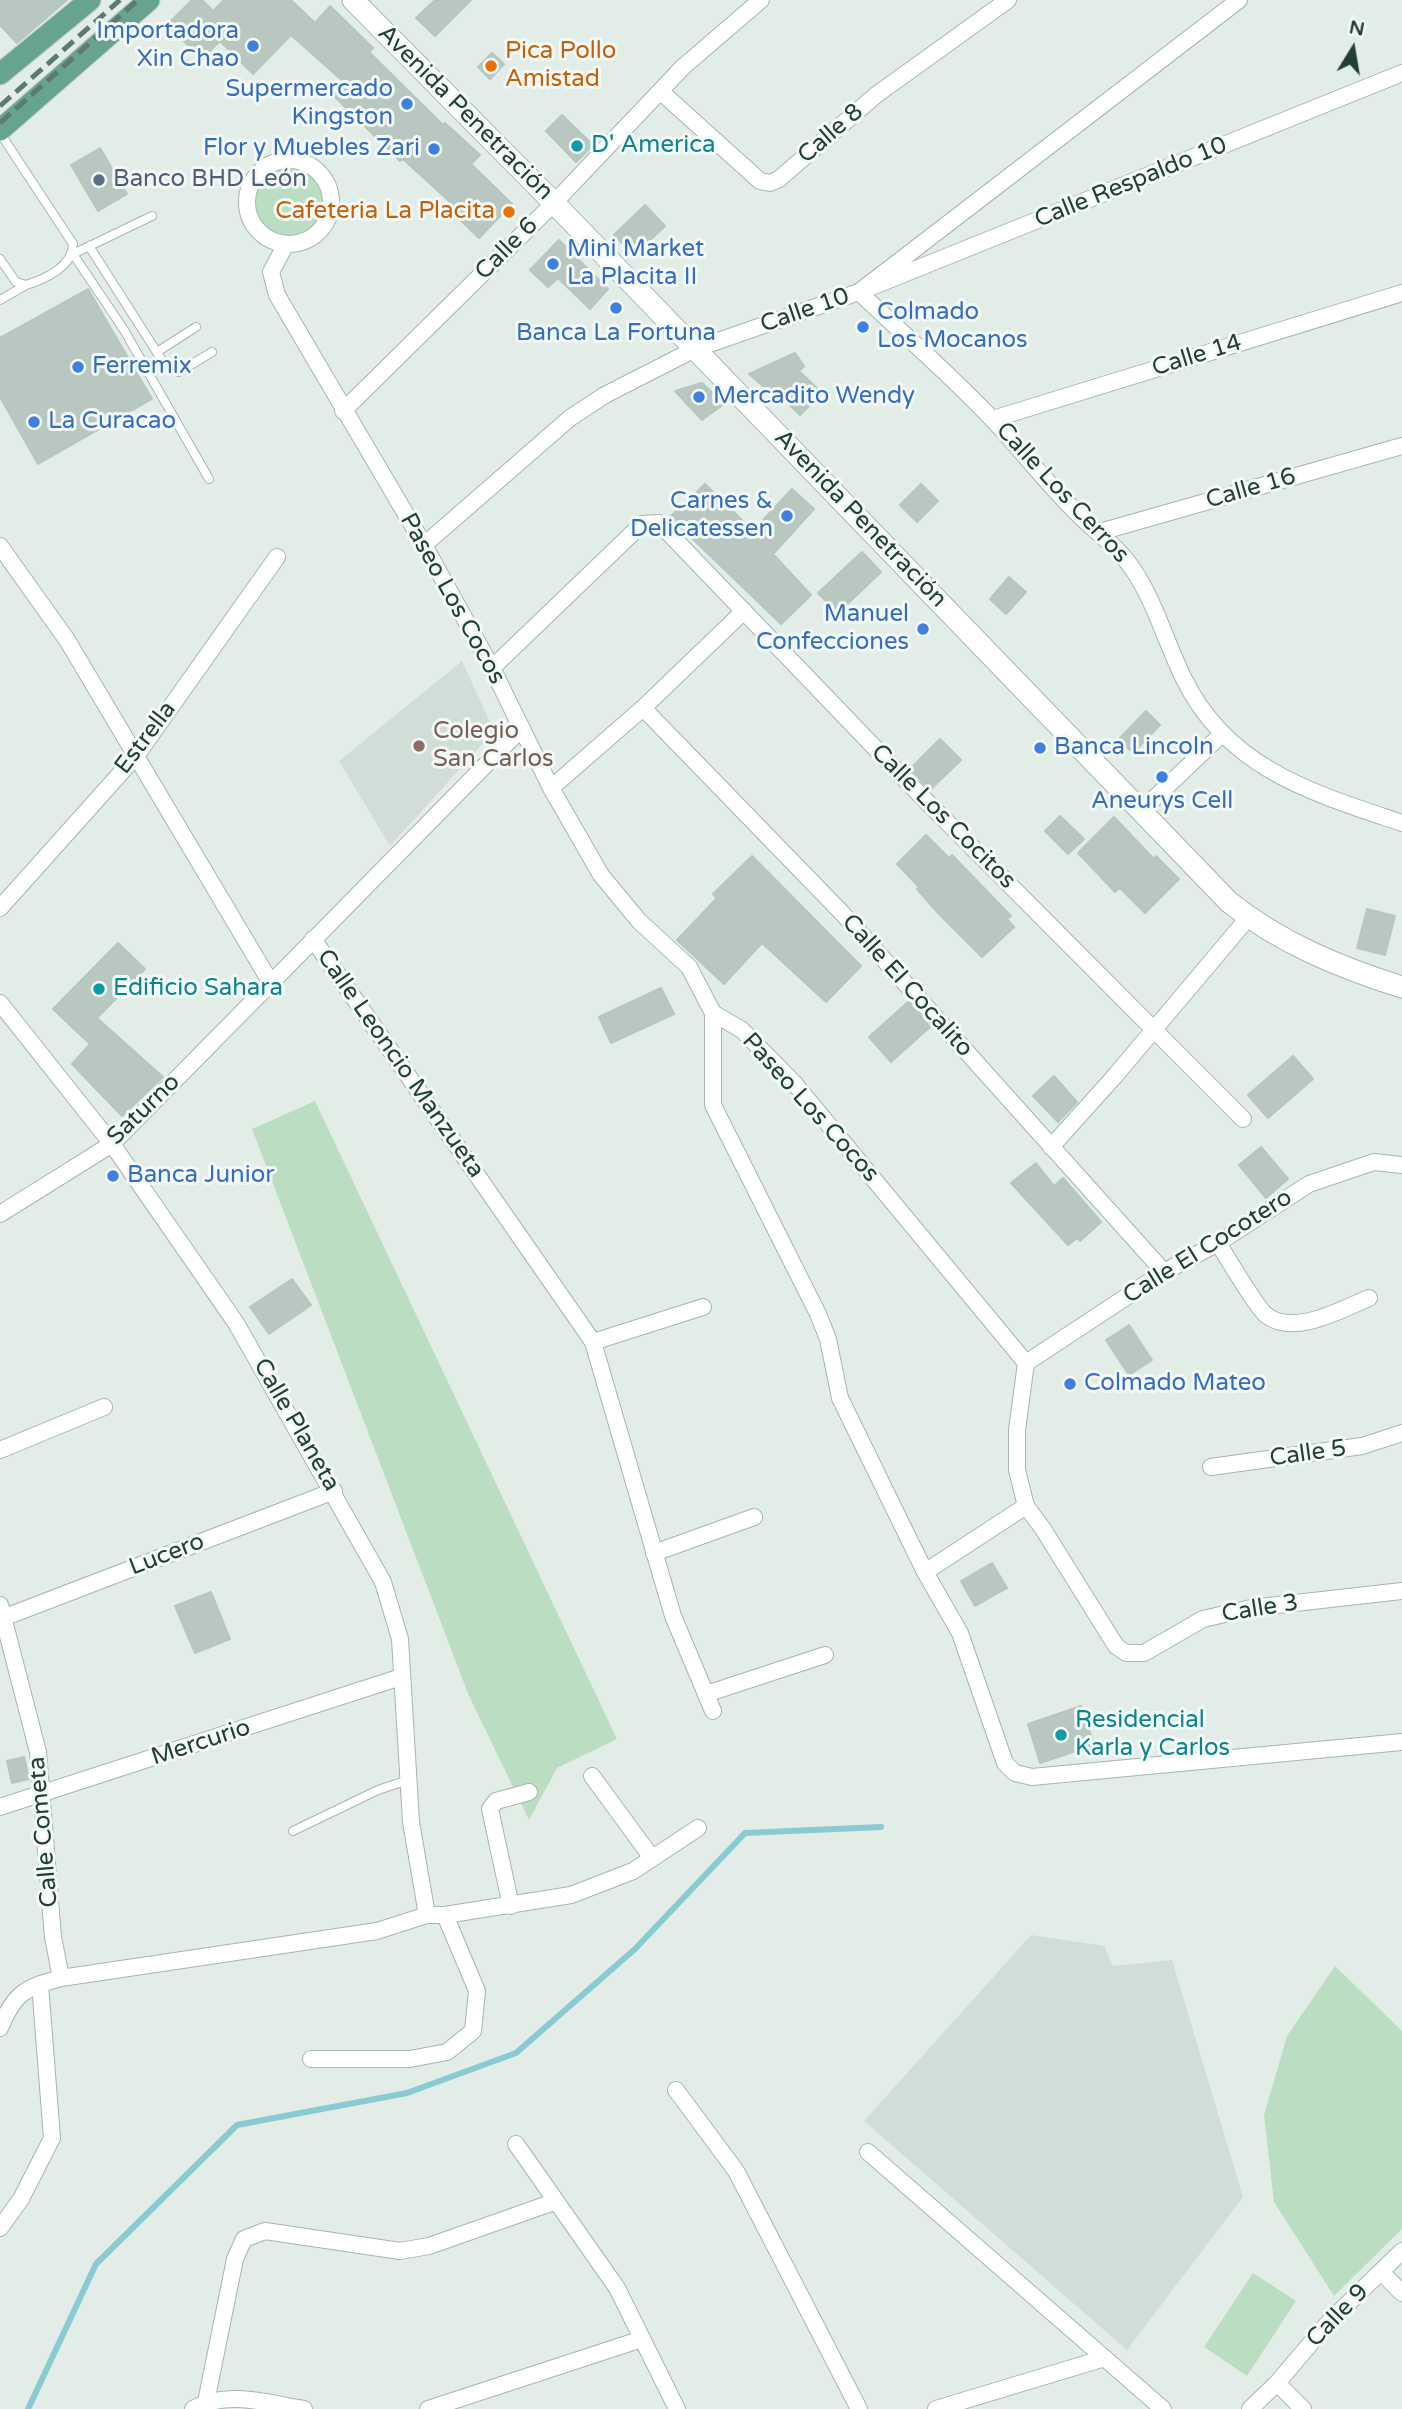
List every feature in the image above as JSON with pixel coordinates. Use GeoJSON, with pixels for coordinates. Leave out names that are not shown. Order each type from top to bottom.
{"type":"FeatureCollection","features":[{"type":"Feature","properties":{"kind":"main road"},"geometry":{"type":"LineString","coordinates":[[0,74],[90,0]]}},
{"type":"Feature","properties":{"kind":"main road"},"geometry":{"type":"LineString","coordinates":[[0,132],[149,0]]}},
{"type":"Feature","properties":{"kind":"street","name":"Avenida Penetración"},"geometry":{"type":"LineString","coordinates":[[354,0],[554,202],[1229,902],[1248,918],[1338,967],[1402,988]]}},
{"type":"Feature","properties":{"kind":"street","name":"Calle 6"},"geometry":{"type":"LineString","coordinates":[[343,411],[554,202],[660,91],[761,0]]}},
{"type":"Feature","properties":{"kind":"street","name":"Calle 8"},"geometry":{"type":"LineString","coordinates":[[660,91],[760,181],[770,183],[779,179],[876,95],[1008,0]]}},
{"type":"Feature","properties":{"kind":"street","name":"Calle 10"},"geometry":{"type":"LineString","coordinates":[[424,545],[570,418],[605,396],[695,349],[859,292],[1239,0]]}},
{"type":"Feature","properties":{"kind":"street","name":"Calle Respaldo 10"},"geometry":{"type":"LineString","coordinates":[[859,292],[1402,73]]}},
{"type":"Feature","properties":{"kind":"street"},"geometry":{"type":"LineString","coordinates":[[297,161],[310,166],[321,175],[332,201],[330,215],[314,237],[286,244],[261,234],[252,224],[247,197],[259,173],[270,164],[297,161]]}},
{"type":"Feature","properties":{"kind":"street","name":"Paseo Los Cocos"},"geometry":{"type":"LineString","coordinates":[[286,244],[271,272],[277,295],[424,545],[492,668],[551,788],[601,874],[639,921],[689,967],[713,1013],[742,1030],[793,1083],[1026,1363]]}},
{"type":"Feature","properties":{"kind":"street","name":"Calle Los Cerros"},"geometry":{"type":"LineString","coordinates":[[859,292],[993,419],[1081,517],[1100,532],[1132,567],[1184,679],[1204,716],[1220,735],[1267,770],[1330,799],[1402,823]]}},
{"type":"Feature","properties":{"kind":"street","name":"Calle 14"},"geometry":{"type":"LineString","coordinates":[[993,419],[1402,293]]}},
{"type":"Feature","properties":{"kind":"street","name":"Calle 16"},"geometry":{"type":"LineString","coordinates":[[1100,532],[1402,446]]}},
{"type":"Feature","properties":{"kind":"street","name":"Calle Los Cocitos"},"geometry":{"type":"LineString","coordinates":[[492,668],[642,524],[659,523],[923,799],[1243,1119]]}},
{"type":"Feature","properties":{"kind":"street"},"geometry":{"type":"LineString","coordinates":[[0,546],[67,640],[271,983]]}},
{"type":"Feature","properties":{"kind":"street","name":"Estrella"},"geometry":{"type":"LineString","coordinates":[[0,908],[136,756],[276,556]]}},
{"type":"Feature","properties":{"kind":"street"},"geometry":{"type":"LineString","coordinates":[[551,788],[643,708],[744,611]]}},
{"type":"Feature","properties":{"kind":"street","name":"Calle El Cocalito"},"geometry":{"type":"LineString","coordinates":[[643,708],[843,914],[1164,1272]]}},
{"type":"Feature","properties":{"kind":"street"},"geometry":{"type":"LineString","coordinates":[[313,939],[521,729]]}},
{"type":"Feature","properties":{"kind":"street"},"geometry":{"type":"LineString","coordinates":[[1141,811],[1220,735]]}},
{"type":"Feature","properties":{"kind":"street"},"geometry":{"type":"LineString","coordinates":[[1051,1147],[1114,1077],[1248,918]]}},
{"type":"Feature","properties":{"kind":"street","name":"Calle Leoncio Manzueta"},"geometry":{"type":"LineString","coordinates":[[271,983],[313,939],[593,1342],[673,1616],[713,1711]]}},
{"type":"Feature","properties":{"kind":"street","name":"Saturno"},"geometry":{"type":"LineString","coordinates":[[0,1214],[113,1144],[271,983]]}},
{"type":"Feature","properties":{"kind":"street","name":"Calle Planeta"},"geometry":{"type":"LineString","coordinates":[[0,1003],[113,1144],[236,1323],[334,1491],[383,1582],[400,1639],[411,1822],[427,1915]]}},
{"type":"Feature","properties":{"kind":"street"},"geometry":{"type":"LineString","coordinates":[[713,1013],[713,1105],[818,1314],[828,1339],[840,1398],[925,1572],[960,1633],[1005,1763],[1015,1773],[1032,1777],[1402,1742]]}},
{"type":"Feature","properties":{"kind":"street","name":"Calle El Cocotero"},"geometry":{"type":"LineString","coordinates":[[1026,1363],[1164,1272],[1218,1243],[1310,1184],[1374,1162],[1402,1165]]}},
{"type":"Feature","properties":{"kind":"street"},"geometry":{"type":"LineString","coordinates":[[1218,1243],[1266,1316],[1291,1323],[1321,1317],[1368,1298]]}},
{"type":"Feature","properties":{"kind":"street"},"geometry":{"type":"LineString","coordinates":[[593,1342],[703,1307]]}},
{"type":"Feature","properties":{"kind":"street"},"geometry":{"type":"LineString","coordinates":[[925,1572],[1026,1506],[1017,1470],[1017,1430],[1026,1363]]}},
{"type":"Feature","properties":{"kind":"street"},"geometry":{"type":"LineString","coordinates":[[0,1450],[104,1407]]}},
{"type":"Feature","properties":{"kind":"street","name":"Calle 5"},"geometry":{"type":"LineString","coordinates":[[1211,1467],[1362,1446],[1402,1433]]}},
{"type":"Feature","properties":{"kind":"street","name":"Lucero"},"geometry":{"type":"LineString","coordinates":[[1,1614],[334,1491]]}},
{"type":"Feature","properties":{"kind":"street","name":"Calle 3"},"geometry":{"type":"LineString","coordinates":[[1026,1506],[1116,1646],[1126,1653],[1144,1653],[1203,1619],[1251,1608],[1402,1591]]}},
{"type":"Feature","properties":{"kind":"street"},"geometry":{"type":"LineString","coordinates":[[654,1553],[754,1517]]}},
{"type":"Feature","properties":{"kind":"street","name":"Calle Cometa"},"geometry":{"type":"LineString","coordinates":[[1,1614],[38,1752],[53,1937],[61,1978]]}},
{"type":"Feature","properties":{"kind":"street"},"geometry":{"type":"LineString","coordinates":[[706,1694],[825,1655]]}},
{"type":"Feature","properties":{"kind":"street","name":"Mercurio"},"geometry":{"type":"LineString","coordinates":[[0,1807],[401,1677]]}},
{"type":"Feature","properties":{"kind":"street"},"geometry":{"type":"LineString","coordinates":[[592,1776],[652,1858]]}},
{"type":"Feature","properties":{"kind":"street"},"geometry":{"type":"LineString","coordinates":[[511,1906],[489,1809],[496,1801],[529,1793]]}},
{"type":"Feature","properties":{"kind":"street"},"geometry":{"type":"LineString","coordinates":[[0,2028],[11,2003],[30,1987],[40,1984],[61,1978],[377,1931],[427,1915],[511,1906],[571,1895],[633,1871],[698,1828]]}},
{"type":"Feature","properties":{"kind":"street"},"geometry":{"type":"LineString","coordinates":[[310,2059],[410,2059],[447,2052],[473,2031],[477,1991],[445,1915]]}},
{"type":"Feature","properties":{"kind":"street"},"geometry":{"type":"LineString","coordinates":[[0,2228],[21,2199],[52,2138],[40,1984]]}},
{"type":"Feature","properties":{"kind":"street"},"geometry":{"type":"LineString","coordinates":[[676,2090],[736,2171],[859,2409]]}},
{"type":"Feature","properties":{"kind":"street"},"geometry":{"type":"LineString","coordinates":[[516,2144],[554,2202],[617,2288],[677,2409]]}},
{"type":"Feature","properties":{"kind":"street"},"geometry":{"type":"LineString","coordinates":[[868,2152],[1163,2409]]}},
{"type":"Feature","properties":{"kind":"street"},"geometry":{"type":"LineString","coordinates":[[303,2409],[235,2399],[199,2405],[234,2259],[244,2239],[265,2231],[400,2251],[429,2246],[554,2202]]}},
{"type":"Feature","properties":{"kind":"street","name":"Calle 9"},"geometry":{"type":"LineString","coordinates":[[1250,2409],[1277,2384],[1328,2323],[1402,2251]]}},
{"type":"Feature","properties":{"kind":"street"},"geometry":{"type":"LineString","coordinates":[[1381,2272],[1402,2292]]}},
{"type":"Feature","properties":{"kind":"street"},"geometry":{"type":"LineString","coordinates":[[428,2409],[642,2339]]}},
{"type":"Feature","properties":{"kind":"street"},"geometry":{"type":"LineString","coordinates":[[936,2409],[1105,2358]]}},
{"type":"Feature","properties":{"kind":"street"},"geometry":{"type":"LineString","coordinates":[[1277,2384],[1303,2409]]}},
{"type":"Feature","properties":{"kind":"lane"},"geometry":{"type":"LineString","coordinates":[[0,132],[73,244],[73,254],[69,262],[0,300]]}},
{"type":"Feature","properties":{"kind":"lane"},"geometry":{"type":"LineString","coordinates":[[73,254],[152,216]]}},
{"type":"Feature","properties":{"kind":"lane"},"geometry":{"type":"LineString","coordinates":[[89,246],[165,365],[179,372],[212,352]]}},
{"type":"Feature","properties":{"kind":"lane"},"geometry":{"type":"LineString","coordinates":[[73,254],[124,330],[209,479]]}},
{"type":"Feature","properties":{"kind":"lane"},"geometry":{"type":"LineString","coordinates":[[0,259],[16,282],[26,285]]}},
{"type":"Feature","properties":{"kind":"lane"},"geometry":{"type":"LineString","coordinates":[[157,352],[197,327]]}},
{"type":"Feature","properties":{"kind":"lane"},"geometry":{"type":"LineString","coordinates":[[293,1831],[378,1790],[408,1780]]}},
{"type":"Feature","properties":{"kind":"shaded area","name":"Colegio San Carlos"},"geometry":{"type":"Polygon","coordinates":[[[462,661],[494,731],[390,846],[339,761],[462,661]]]}},
{"type":"Feature","properties":{"kind":"shaded area"},"geometry":{"type":"Polygon","coordinates":[[[1031,1935],[1104,1946],[1113,1966],[1172,1960],[1243,2197],[1127,2350],[864,2121],[1031,1935]]]}},
{"type":"Feature","properties":{"kind":"green space"},"geometry":{"type":"Polygon","coordinates":[[[290,166],[304,169],[316,177],[324,189],[327,203],[324,217],[316,229],[304,237],[290,240],[276,237],[264,229],[256,217],[253,203],[256,189],[264,177],[276,169],[290,166]]]}},
{"type":"Feature","properties":{"kind":"green space"},"geometry":{"type":"Polygon","coordinates":[[[315,1101],[617,1739],[557,1768],[529,1820],[469,1696],[252,1129],[315,1101]]]}},
{"type":"Feature","properties":{"kind":"green space"},"geometry":{"type":"Polygon","coordinates":[[[1335,1966],[1402,2031],[1402,2229],[1334,2296],[1274,2202],[1264,2115],[1287,2036],[1335,1966]]]}},
{"type":"Feature","properties":{"kind":"green space"},"geometry":{"type":"Polygon","coordinates":[[[1253,2273],[1296,2301],[1247,2376],[1204,2347],[1253,2273]]]}},
{"type":"Feature","properties":{"kind":"building"},"geometry":{"type":"Polygon","coordinates":[[[0,0],[67,0],[17,43],[0,25],[0,0]]]}},
{"type":"Feature","properties":{"kind":"building"},"geometry":{"type":"Polygon","coordinates":[[[192,0],[202,0],[213,11],[224,0],[291,0],[315,23],[330,6],[373,48],[369,52],[443,125],[445,123],[480,155],[471,164],[512,204],[479,238],[455,215],[460,211],[403,159],[400,161],[333,95],[345,83],[291,35],[253,74],[220,41],[202,59],[167,25],[192,0]]]}},
{"type":"Feature","properties":{"kind":"building"},"geometry":{"type":"Polygon","coordinates":[[[435,0],[471,0],[435,36],[416,18],[435,0]]]}},
{"type":"Feature","properties":{"kind":"building","name":"Pica Pollo Amistad"},"geometry":{"type":"Polygon","coordinates":[[[492,53],[504,64],[490,79],[478,67],[492,53]]]}},
{"type":"Feature","properties":{"kind":"building"},"geometry":{"type":"Polygon","coordinates":[[[562,115],[593,145],[576,162],[546,131],[562,115]]]}},
{"type":"Feature","properties":{"kind":"building","name":"Banco BHD León"},"geometry":{"type":"Polygon","coordinates":[[[100,148],[127,194],[98,211],[71,165],[100,148]]]}},
{"type":"Feature","properties":{"kind":"building"},"geometry":{"type":"Polygon","coordinates":[[[645,205],[665,226],[634,255],[614,235],[645,205]]]}},
{"type":"Feature","properties":{"kind":"building"},"geometry":{"type":"Polygon","coordinates":[[[559,240],[608,289],[590,309],[558,278],[548,287],[530,270],[559,240]]]}},
{"type":"Feature","properties":{"kind":"building","name":"Ferremix"},"geometry":{"type":"Polygon","coordinates":[[[88,289],[152,399],[38,464],[0,397],[0,338],[88,289]]]}},
{"type":"Feature","properties":{"kind":"building"},"geometry":{"type":"Polygon","coordinates":[[[795,353],[804,366],[799,371],[822,393],[800,415],[777,393],[774,396],[749,374],[795,353]]]}},
{"type":"Feature","properties":{"kind":"building","name":"Mercadito Wendy"},"geometry":{"type":"Polygon","coordinates":[[[702,383],[724,404],[702,420],[675,391],[702,383]]]}},
{"type":"Feature","properties":{"kind":"building"},"geometry":{"type":"Polygon","coordinates":[[[705,484],[753,531],[792,489],[814,509],[773,554],[811,595],[781,624],[670,517],[705,484]]]}},
{"type":"Feature","properties":{"kind":"building"},"geometry":{"type":"Polygon","coordinates":[[[921,484],[938,501],[917,522],[900,505],[921,484]]]}},
{"type":"Feature","properties":{"kind":"building"},"geometry":{"type":"Polygon","coordinates":[[[862,552],[881,572],[838,613],[818,593],[862,552]]]}},
{"type":"Feature","properties":{"kind":"building"},"geometry":{"type":"Polygon","coordinates":[[[1009,577],[1026,592],[1006,614],[990,599],[1009,577]]]}},
{"type":"Feature","properties":{"kind":"building"},"geometry":{"type":"Polygon","coordinates":[[[1146,711],[1160,725],[1133,753],[1119,739],[1146,711]]]}},
{"type":"Feature","properties":{"kind":"building"},"geometry":{"type":"Polygon","coordinates":[[[940,739],[961,760],[930,790],[910,769],[940,739]]]}},
{"type":"Feature","properties":{"kind":"building"},"geometry":{"type":"Polygon","coordinates":[[[1060,816],[1084,839],[1068,854],[1045,831],[1060,816]]]}},
{"type":"Feature","properties":{"kind":"building"},"geometry":{"type":"Polygon","coordinates":[[[1114,817],[1154,859],[1156,856],[1179,879],[1145,913],[1120,888],[1115,892],[1078,853],[1114,817]]]}},
{"type":"Feature","properties":{"kind":"building"},"geometry":{"type":"Polygon","coordinates":[[[926,835],[949,858],[952,855],[1011,916],[1007,919],[1014,927],[982,957],[938,913],[917,889],[919,887],[897,864],[926,835]]]}},
{"type":"Feature","properties":{"kind":"building"},"geometry":{"type":"Polygon","coordinates":[[[752,856],[861,966],[826,1002],[762,943],[724,984],[677,940],[717,898],[713,894],[752,856]]]}},
{"type":"Feature","properties":{"kind":"building"},"geometry":{"type":"Polygon","coordinates":[[[1367,909],[1395,916],[1385,955],[1357,948],[1367,909]]]}},
{"type":"Feature","properties":{"kind":"building"},"geometry":{"type":"Polygon","coordinates":[[[118,943],[145,969],[97,1018],[163,1077],[122,1116],[72,1064],[90,1044],[53,1009],[118,943]]]}},
{"type":"Feature","properties":{"kind":"building"},"geometry":{"type":"Polygon","coordinates":[[[661,988],[674,1014],[611,1043],[599,1017],[661,988]]]}},
{"type":"Feature","properties":{"kind":"building"},"geometry":{"type":"Polygon","coordinates":[[[908,1002],[930,1027],[891,1062],[869,1037],[908,1002]]]}},
{"type":"Feature","properties":{"kind":"building"},"geometry":{"type":"Polygon","coordinates":[[[1293,1056],[1313,1079],[1268,1118],[1248,1095],[1293,1056]]]}},
{"type":"Feature","properties":{"kind":"building"},"geometry":{"type":"Polygon","coordinates":[[[1054,1076],[1077,1102],[1058,1122],[1033,1096],[1054,1076]]]}},
{"type":"Feature","properties":{"kind":"building"},"geometry":{"type":"Polygon","coordinates":[[[1261,1147],[1288,1179],[1266,1198],[1239,1165],[1261,1147]]]}},
{"type":"Feature","properties":{"kind":"building"},"geometry":{"type":"Polygon","coordinates":[[[1036,1163],[1054,1186],[1063,1178],[1101,1222],[1080,1241],[1077,1238],[1068,1245],[1011,1183],[1036,1163]]]}},
{"type":"Feature","properties":{"kind":"building"},"geometry":{"type":"Polygon","coordinates":[[[292,1279],[311,1305],[269,1334],[250,1307],[292,1279]]]}},
{"type":"Feature","properties":{"kind":"building"},"geometry":{"type":"Polygon","coordinates":[[[1129,1325],[1152,1360],[1129,1375],[1106,1340],[1129,1325]]]}},
{"type":"Feature","properties":{"kind":"building"},"geometry":{"type":"Polygon","coordinates":[[[992,1563],[1007,1588],[975,1606],[961,1581],[992,1563]]]}},
{"type":"Feature","properties":{"kind":"building"},"geometry":{"type":"Polygon","coordinates":[[[211,1592],[230,1639],[195,1653],[175,1606],[211,1592]]]}},
{"type":"Feature","properties":{"kind":"building","name":"Residencial Karla y Carlos"},"geometry":{"type":"Polygon","coordinates":[[[1081,1706],[1094,1745],[1040,1763],[1028,1724],[1081,1706]]]}},
{"type":"Feature","properties":{"kind":"building"},"geometry":{"type":"Polygon","coordinates":[[[24,1757],[29,1779],[12,1783],[7,1761],[24,1757]]]}},
{"type":"Feature","properties":{"kind":"waterway"},"geometry":{"type":"LineString","coordinates":[[28,2409],[96,2264],[237,2125],[407,2093],[516,2053],[635,1949],[745,1833],[881,1827]]}},
{"type":"Feature","properties":{"kind":"railway"},"geometry":{"type":"LineString","coordinates":[[0,106],[120,0]]}},
{"type":"Feature","properties":{"kind":"railway"},"geometry":{"type":"LineString","coordinates":[[0,123],[138,0]]}},
{"type":"Feature","properties":{"kind":"place","name":"Importadora Xin Chao"},"geometry":{"type":"Point","coordinates":[253,46]}},
{"type":"Feature","properties":{"kind":"place","name":"Pica Pollo Amistad"},"geometry":{"type":"Point","coordinates":[491,66]}},
{"type":"Feature","properties":{"kind":"place","name":"Supermercado Kingston"},"geometry":{"type":"Point","coordinates":[407,104]}},
{"type":"Feature","properties":{"kind":"place","name":"D' America"},"geometry":{"type":"Point","coordinates":[577,146]}},
{"type":"Feature","properties":{"kind":"place","name":"Flor y Muebles Zari"},"geometry":{"type":"Point","coordinates":[434,149]}},
{"type":"Feature","properties":{"kind":"place","name":"Banco BHD León"},"geometry":{"type":"Point","coordinates":[99,180]}},
{"type":"Feature","properties":{"kind":"place","name":"Cafeteria La Placita"},"geometry":{"type":"Point","coordinates":[509,212]}},
{"type":"Feature","properties":{"kind":"place","name":"Mini Market La Placita II"},"geometry":{"type":"Point","coordinates":[553,264]}},
{"type":"Feature","properties":{"kind":"place","name":"Banca La Fortuna"},"geometry":{"type":"Point","coordinates":[616,308]}},
{"type":"Feature","properties":{"kind":"place","name":"Colmado Los Mocanos"},"geometry":{"type":"Point","coordinates":[863,327]}},
{"type":"Feature","properties":{"kind":"place","name":"Ferremix"},"geometry":{"type":"Point","coordinates":[78,367]}},
{"type":"Feature","properties":{"kind":"place","name":"Mercadito Wendy"},"geometry":{"type":"Point","coordinates":[699,397]}},
{"type":"Feature","properties":{"kind":"place","name":"La Curacao"},"geometry":{"type":"Point","coordinates":[34,422]}},
{"type":"Feature","properties":{"kind":"place","name":"Carnes & Delicatessen"},"geometry":{"type":"Point","coordinates":[787,516]}},
{"type":"Feature","properties":{"kind":"place","name":"Manuel Confecciones"},"geometry":{"type":"Point","coordinates":[923,629]}},
{"type":"Feature","properties":{"kind":"place","name":"Colegio San Carlos"},"geometry":{"type":"Point","coordinates":[419,746]}},
{"type":"Feature","properties":{"kind":"place","name":"Banca Lincoln"},"geometry":{"type":"Point","coordinates":[1040,748]}},
{"type":"Feature","properties":{"kind":"place","name":"Aneurys Cell"},"geometry":{"type":"Point","coordinates":[1162,777]}},
{"type":"Feature","properties":{"kind":"place","name":"Edificio Sahara"},"geometry":{"type":"Point","coordinates":[99,989]}},
{"type":"Feature","properties":{"kind":"place","name":"Banca Junior"},"geometry":{"type":"Point","coordinates":[113,1176]}},
{"type":"Feature","properties":{"kind":"place","name":"Colmado Mateo"},"geometry":{"type":"Point","coordinates":[1070,1384]}},
{"type":"Feature","properties":{"kind":"place","name":"Residencial Karla y Carlos"},"geometry":{"type":"Point","coordinates":[1061,1735]}}]}
